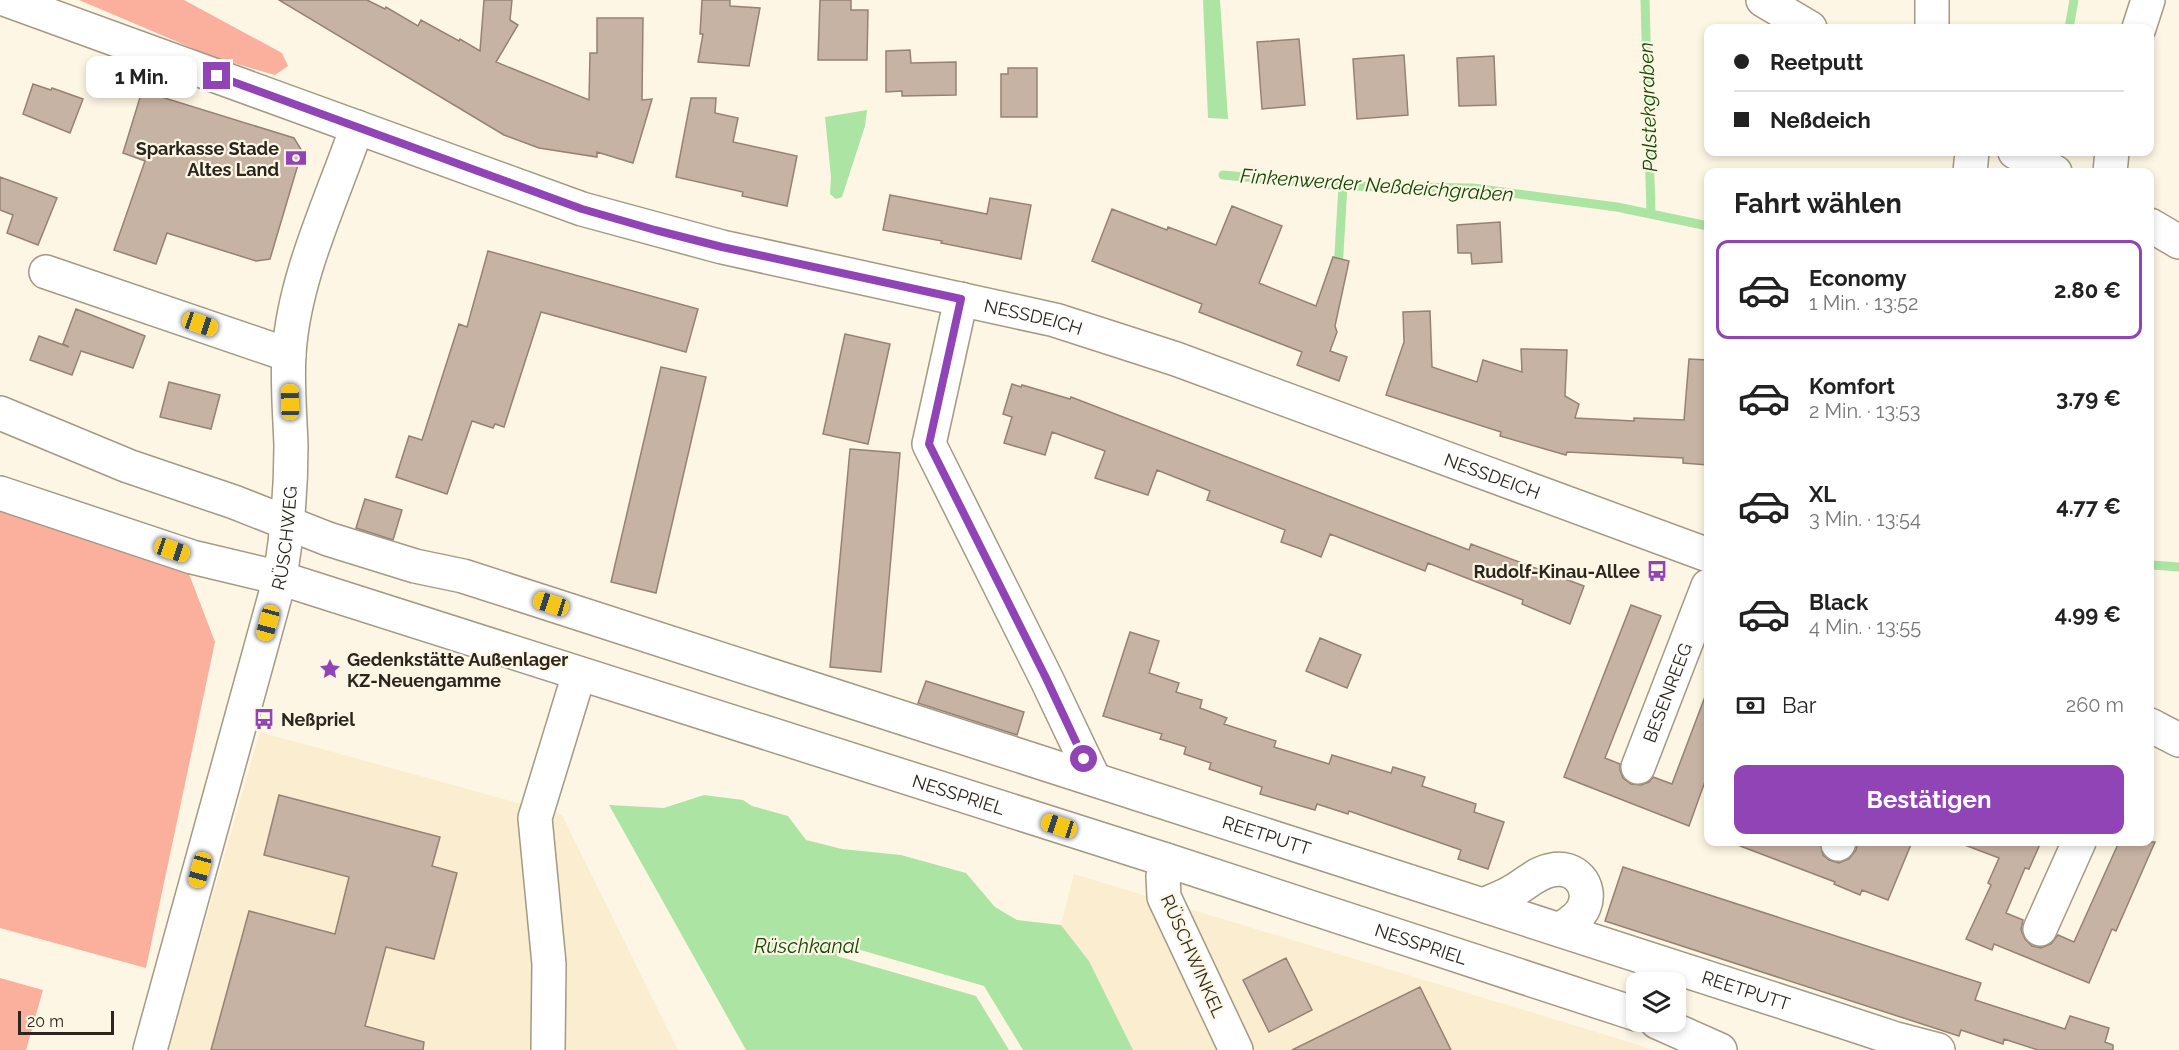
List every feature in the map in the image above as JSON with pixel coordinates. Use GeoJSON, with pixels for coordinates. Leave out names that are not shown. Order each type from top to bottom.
{"type":"FeatureCollection","features":[{"type":"Feature","properties":{"kind":"street","name":"NESSDEICH"},"geometry":{"type":"LineString","coordinates":[[7,0],[582,209],[722,247],[1055,320],[1176,359],[1704,554]]}},
{"type":"Feature","properties":{"kind":"street"},"geometry":{"type":"LineString","coordinates":[[1932,0],[1932,24]]}},
{"type":"Feature","properties":{"kind":"street"},"geometry":{"type":"LineString","coordinates":[[2140,24],[2148,0]]}},
{"type":"Feature","properties":{"kind":"street","name":"RÜSCHWEG"},"geometry":{"type":"LineString","coordinates":[[150,1050],[280,578],[285,546],[291,449],[289,355],[304,276],[317,233],[357,127]]}},
{"type":"Feature","properties":{"kind":"street"},"geometry":{"type":"LineString","coordinates":[[2023,156],[2047,168]]}},
{"type":"Feature","properties":{"kind":"street"},"geometry":{"type":"LineString","coordinates":[[2154,227],[2179,242]]}},
{"type":"Feature","properties":{"kind":"street"},"geometry":{"type":"LineString","coordinates":[[46,272],[289,355]]}},
{"type":"Feature","properties":{"kind":"street"},"geometry":{"type":"LineString","coordinates":[[961,299],[929,444],[1094,779]]}},
{"type":"Feature","properties":{"kind":"street","name":"REETPUTT"},"geometry":{"type":"LineString","coordinates":[[0,413],[128,466],[328,539],[415,566],[463,576],[1048,766],[1485,904],[1896,1039],[1938,1050]]}},
{"type":"Feature","properties":{"kind":"street","name":"NESSPRIEL"},"geometry":{"type":"LineString","coordinates":[[0,493],[192,557],[280,578],[1166,860],[1626,1011]]}},
{"type":"Feature","properties":{"kind":"street","name":"BESENREEG"},"geometry":{"type":"LineString","coordinates":[[1638,767],[1704,596]]}},
{"type":"Feature","properties":{"kind":"street"},"geometry":{"type":"LineString","coordinates":[[548,1050],[549,964],[535,818],[579,674]]}},
{"type":"Feature","properties":{"kind":"street"},"geometry":{"type":"LineString","coordinates":[[2154,727],[2179,740]]}},
{"type":"Feature","properties":{"kind":"street"},"geometry":{"type":"LineString","coordinates":[[2040,929],[2077,846]]}},
{"type":"Feature","properties":{"kind":"street","name":"RÜSCHWINKEL"},"geometry":{"type":"LineString","coordinates":[[1166,860],[1163,876],[1164,897],[1236,1050]]}},
{"type":"Feature","properties":{"kind":"street"},"geometry":{"type":"LineString","coordinates":[[1485,904],[1510,893],[1544,872],[1565,869],[1580,877],[1587,892],[1584,908],[1561,929]]}},
{"type":"Feature","properties":{"kind":"street"},"geometry":{"type":"LineString","coordinates":[[1680,1032],[1720,1050]]}},
{"type":"Feature","properties":{"kind":"shaded area"},"geometry":{"type":"Polygon","coordinates":[[[79,0],[184,0],[282,53],[288,66],[275,75],[213,57],[79,0]]]}},
{"type":"Feature","properties":{"kind":"shaded area"},"geometry":{"type":"Polygon","coordinates":[[[0,511],[189,574],[215,642],[146,968],[0,928],[0,511]]]}},
{"type":"Feature","properties":{"kind":"shaded area"},"geometry":{"type":"Polygon","coordinates":[[[260,732],[562,815],[678,1050],[168,1050],[260,732]]]}},
{"type":"Feature","properties":{"kind":"shaded area"},"geometry":{"type":"Polygon","coordinates":[[[1074,874],[1651,1050],[1133,1050],[1089,961],[1061,925],[1074,874]]]}},
{"type":"Feature","properties":{"kind":"shaded area"},"geometry":{"type":"Polygon","coordinates":[[[0,978],[43,990],[26,1050],[0,1050],[0,978]]]}},
{"type":"Feature","properties":{"kind":"water"},"geometry":{"type":"Polygon","coordinates":[[[1203,0],[1220,0],[1228,119],[1208,118],[1203,0]]]}},
{"type":"Feature","properties":{"kind":"water"},"geometry":{"type":"Polygon","coordinates":[[[867,110],[865,126],[842,197],[836,199],[830,194],[831,177],[825,117],[867,110]]]}},
{"type":"Feature","properties":{"kind":"water","name":"Rüschkanal"},"geometry":{"type":"Polygon","coordinates":[[[704,795],[743,800],[752,806],[788,816],[806,840],[842,849],[901,855],[966,873],[995,907],[1017,920],[1061,925],[1089,961],[1133,1050],[746,1050],[609,805],[664,808],[704,795]]]}},
{"type":"Feature","properties":{"kind":"pier"},"geometry":{"type":"Polygon","coordinates":[[[840,944],[984,986],[1023,1050],[1009,1050],[976,996],[837,956],[840,944]]]}},
{"type":"Feature","properties":{"kind":"building"},"geometry":{"type":"Polygon","coordinates":[[[279,0],[367,0],[385,9],[386,7],[418,26],[421,20],[480,51],[484,0],[512,0],[510,20],[518,25],[496,62],[589,100],[590,53],[597,53],[597,18],[643,18],[642,100],[652,99],[633,163],[597,152],[597,157],[539,148],[504,135],[279,0]]]}},
{"type":"Feature","properties":{"kind":"building"},"geometry":{"type":"Polygon","coordinates":[[[702,0],[730,0],[730,6],[760,8],[749,66],[698,62],[703,34],[700,34],[702,0]]]}},
{"type":"Feature","properties":{"kind":"building"},"geometry":{"type":"Polygon","coordinates":[[[820,0],[851,0],[851,10],[868,10],[867,60],[818,60],[820,0]]]}},
{"type":"Feature","properties":{"kind":"building"},"geometry":{"type":"Polygon","coordinates":[[[1299,39],[1305,105],[1262,109],[1257,42],[1299,39]]]}},
{"type":"Feature","properties":{"kind":"building"},"geometry":{"type":"Polygon","coordinates":[[[910,50],[911,63],[956,62],[956,95],[902,96],[902,91],[886,92],[886,51],[910,50]]]}},
{"type":"Feature","properties":{"kind":"building"},"geometry":{"type":"Polygon","coordinates":[[[1404,55],[1408,115],[1357,119],[1353,59],[1404,55]]]}},
{"type":"Feature","properties":{"kind":"building"},"geometry":{"type":"Polygon","coordinates":[[[1494,56],[1496,105],[1459,106],[1457,58],[1494,56]]]}},
{"type":"Feature","properties":{"kind":"building"},"geometry":{"type":"Polygon","coordinates":[[[1008,68],[1037,68],[1037,117],[1001,117],[1001,74],[1008,74],[1008,68]]]}},
{"type":"Feature","properties":{"kind":"building"},"geometry":{"type":"Polygon","coordinates":[[[33,84],[83,99],[70,133],[23,114],[33,84]]]}},
{"type":"Feature","properties":{"kind":"building"},"geometry":{"type":"Polygon","coordinates":[[[142,91],[294,138],[302,151],[270,259],[256,261],[167,233],[156,264],[114,250],[145,161],[123,153],[142,91]]]}},
{"type":"Feature","properties":{"kind":"building"},"geometry":{"type":"Polygon","coordinates":[[[691,98],[716,98],[715,113],[738,118],[733,142],[797,156],[787,206],[742,196],[743,192],[676,177],[691,98]]]}},
{"type":"Feature","properties":{"kind":"building"},"geometry":{"type":"Polygon","coordinates":[[[0,177],[57,198],[38,245],[7,233],[13,215],[0,210],[0,177]]]}},
{"type":"Feature","properties":{"kind":"building"},"geometry":{"type":"Polygon","coordinates":[[[890,195],[987,214],[990,198],[1031,205],[1021,259],[883,230],[890,195]]]}},
{"type":"Feature","properties":{"kind":"building"},"geometry":{"type":"Polygon","coordinates":[[[1232,206],[1282,226],[1259,283],[1316,306],[1333,257],[1349,261],[1335,326],[1337,332],[1330,351],[1347,357],[1339,381],[1297,365],[1302,352],[1199,312],[1202,304],[1092,261],[1112,209],[1167,230],[1168,227],[1216,245],[1232,206]]]}},
{"type":"Feature","properties":{"kind":"building"},"geometry":{"type":"Polygon","coordinates":[[[1500,222],[1502,262],[1472,264],[1471,253],[1458,253],[1457,225],[1500,222]]]}},
{"type":"Feature","properties":{"kind":"building"},"geometry":{"type":"Polygon","coordinates":[[[488,251],[698,309],[686,352],[541,312],[504,427],[495,424],[493,428],[472,421],[447,494],[396,477],[409,436],[422,440],[459,324],[467,327],[488,251]]]}},
{"type":"Feature","properties":{"kind":"building"},"geometry":{"type":"Polygon","coordinates":[[[76,309],[145,336],[133,368],[81,351],[72,375],[30,360],[39,336],[69,347],[63,344],[76,309]]]}},
{"type":"Feature","properties":{"kind":"building"},"geometry":{"type":"Polygon","coordinates":[[[1430,311],[1432,367],[1477,382],[1483,360],[1522,372],[1521,349],[1567,350],[1565,396],[1579,404],[1575,418],[1634,421],[1634,418],[1684,420],[1689,359],[1704,360],[1704,465],[1683,463],[1683,458],[1567,452],[1566,455],[1500,436],[1501,432],[1386,395],[1404,342],[1403,312],[1430,311]]]}},
{"type":"Feature","properties":{"kind":"building"},"geometry":{"type":"Polygon","coordinates":[[[845,334],[890,344],[868,444],[823,434],[845,334]]]}},
{"type":"Feature","properties":{"kind":"building"},"geometry":{"type":"Polygon","coordinates":[[[661,367],[706,377],[656,593],[611,582],[661,367]]]}},
{"type":"Feature","properties":{"kind":"building"},"geometry":{"type":"Polygon","coordinates":[[[169,382],[220,395],[211,429],[160,417],[169,382]]]}},
{"type":"Feature","properties":{"kind":"building"},"geometry":{"type":"Polygon","coordinates":[[[1012,384],[1070,399],[1071,397],[1469,550],[1471,544],[1584,586],[1570,624],[1522,604],[1523,600],[1428,563],[1425,571],[1330,534],[1321,557],[1281,542],[1285,530],[1207,500],[1210,491],[1157,470],[1148,495],[1095,478],[1105,451],[1052,432],[1045,455],[1004,443],[1012,417],[1003,414],[1012,384]]]}},
{"type":"Feature","properties":{"kind":"building"},"geometry":{"type":"Polygon","coordinates":[[[850,449],[900,453],[881,672],[830,667],[850,449]]]}},
{"type":"Feature","properties":{"kind":"building"},"geometry":{"type":"Polygon","coordinates":[[[365,499],[402,510],[393,540],[356,528],[365,499]]]}},
{"type":"Feature","properties":{"kind":"building"},"geometry":{"type":"Polygon","coordinates":[[[1631,605],[1661,616],[1605,758],[1620,764],[1623,778],[1631,784],[1641,785],[1649,782],[1653,777],[1672,784],[1704,699],[1704,784],[1689,826],[1564,777],[1631,605]]]}},
{"type":"Feature","properties":{"kind":"building"},"geometry":{"type":"Polygon","coordinates":[[[1130,632],[1159,641],[1149,673],[1179,683],[1176,692],[1202,700],[1200,708],[1227,718],[1224,724],[1276,741],[1274,747],[1329,764],[1332,755],[1391,773],[1393,767],[1425,777],[1422,786],[1476,804],[1474,812],[1504,822],[1488,869],[1458,859],[1461,850],[1349,811],[1348,814],[1317,804],[1315,810],[1260,794],[1262,787],[1209,769],[1211,763],[1184,754],[1186,747],[1160,739],[1162,734],[1103,716],[1130,632]]]}},
{"type":"Feature","properties":{"kind":"building"},"geometry":{"type":"Polygon","coordinates":[[[1320,638],[1361,655],[1347,688],[1306,671],[1320,638]]]}},
{"type":"Feature","properties":{"kind":"building"},"geometry":{"type":"Polygon","coordinates":[[[926,681],[1024,712],[1017,735],[918,703],[926,681]]]}},
{"type":"Feature","properties":{"kind":"building"},"geometry":{"type":"Polygon","coordinates":[[[279,795],[440,837],[432,866],[457,873],[434,959],[386,947],[365,1026],[424,1042],[423,1050],[211,1050],[249,911],[335,934],[349,877],[264,855],[279,795]]]}},
{"type":"Feature","properties":{"kind":"building"},"geometry":{"type":"Polygon","coordinates":[[[1740,846],[1821,846],[1823,855],[1839,863],[1849,859],[1857,846],[1910,846],[1888,900],[1862,890],[1860,895],[1834,884],[1835,882],[1740,846]]]}},
{"type":"Feature","properties":{"kind":"building"},"geometry":{"type":"Polygon","coordinates":[[[1967,846],[2039,846],[2029,869],[2025,868],[2006,913],[2023,920],[2021,930],[2025,939],[2032,946],[2041,948],[2051,944],[2058,935],[2074,942],[2117,846],[2153,846],[2116,931],[2112,929],[2089,983],[1994,944],[1992,950],[1966,939],[1991,885],[1988,883],[1999,858],[1967,846]]]}},
{"type":"Feature","properties":{"kind":"building"},"geometry":{"type":"Polygon","coordinates":[[[1623,867],[1981,983],[1975,1000],[2065,1029],[2070,1016],[2109,1028],[2105,1042],[2113,1045],[2113,1050],[2038,1050],[2004,1039],[2003,1044],[1961,1030],[1959,1036],[1605,921],[1623,867]]]}},
{"type":"Feature","properties":{"kind":"building"},"geometry":{"type":"Polygon","coordinates":[[[1286,958],[1312,1010],[1269,1032],[1243,980],[1286,958]]]}},
{"type":"Feature","properties":{"kind":"building"},"geometry":{"type":"Polygon","coordinates":[[[1420,987],[1451,1050],[1292,1050],[1420,987]]]}},
{"type":"Feature","properties":{"kind":"waterway","name":"Palstekgraben"},"geometry":{"type":"LineString","coordinates":[[1645,0],[1651,214]]}},
{"type":"Feature","properties":{"kind":"waterway"},"geometry":{"type":"LineString","coordinates":[[2070,24],[2074,0]]}},
{"type":"Feature","properties":{"kind":"waterway","name":"Finkenwerder Neßdeichgraben"},"geometry":{"type":"LineString","coordinates":[[1223,175],[1343,186],[1473,188],[1617,207],[1704,225]]}},
{"type":"Feature","properties":{"kind":"waterway"},"geometry":{"type":"LineString","coordinates":[[1338,270],[1343,186]]}},
{"type":"Feature","properties":{"kind":"waterway"},"geometry":{"type":"LineString","coordinates":[[2154,565],[2179,567]]}},
{"type":"Feature","properties":{"kind":"place","name":"Sparkasse Stade Altes Land"},"geometry":{"type":"Point","coordinates":[296,158]}},
{"type":"Feature","properties":{"kind":"place","name":"Rudolf-Kinau-Allee"},"geometry":{"type":"Point","coordinates":[1657,571]}},
{"type":"Feature","properties":{"kind":"place","name":"Gedenkstätte Außenlager KZ-Neuengamme"},"geometry":{"type":"Point","coordinates":[330,669]}},
{"type":"Feature","properties":{"kind":"place","name":"Neßpriel"},"geometry":{"type":"Point","coordinates":[264,719]}},
{"type":"Feature","properties":{"kind":"route"},"geometry":{"type":"LineString","coordinates":[[217,76],[582,209],[722,247],[961,299],[929,444],[1084,759]]}}]}
